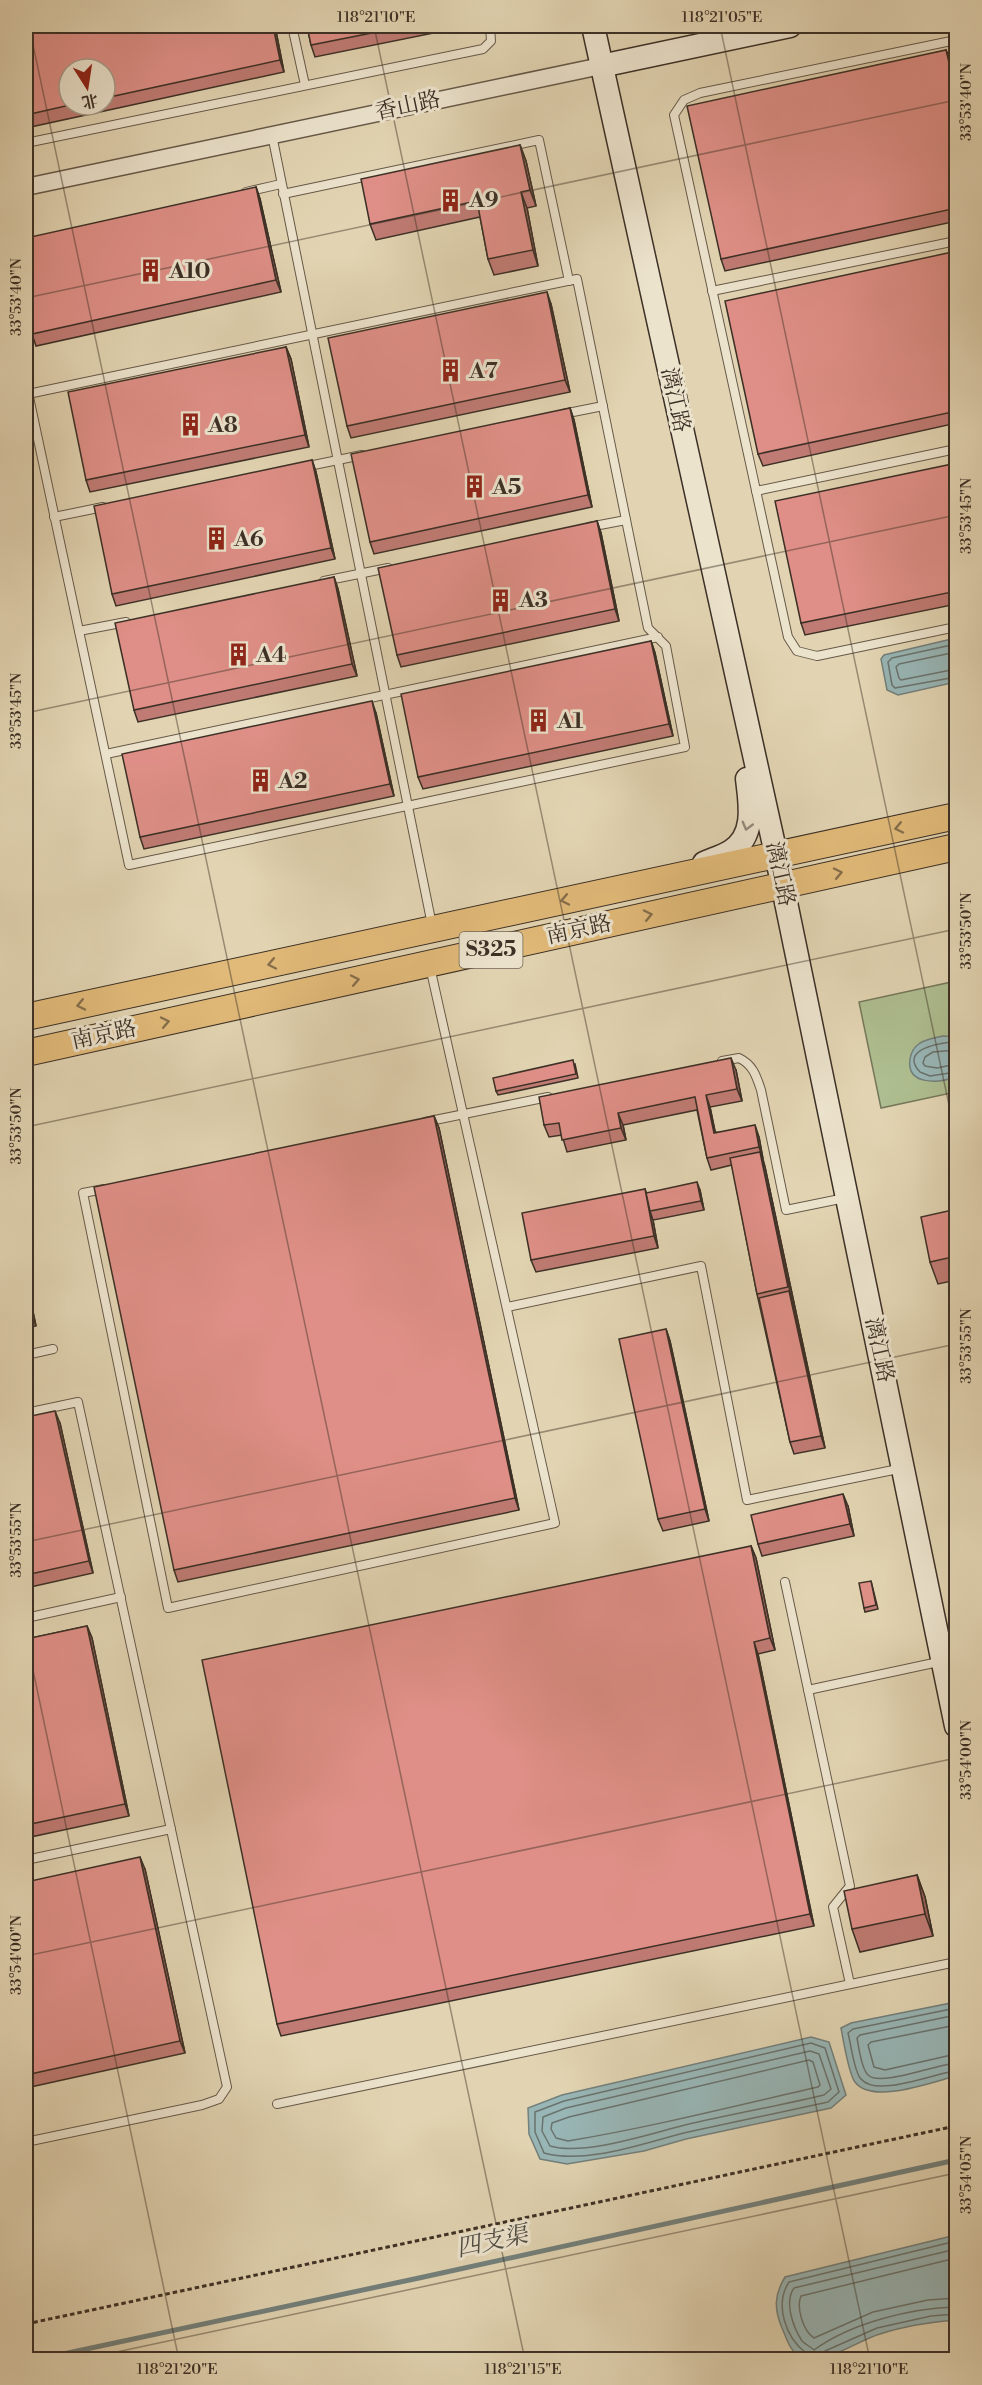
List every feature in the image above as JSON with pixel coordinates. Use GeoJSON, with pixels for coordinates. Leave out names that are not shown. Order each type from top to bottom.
{"type":"FeatureCollection","features":[{"type":"Feature","properties":{"kind":"main road","name":"南京路"},"geometry":{"type":"LineString","coordinates":[[26,1017],[957,816]]}},
{"type":"Feature","properties":{"kind":"main road","name":"南京路"},"geometry":{"type":"LineString","coordinates":[[26,1053],[957,847]]}},
{"type":"Feature","properties":{"kind":"street","name":"漓江路"},"geometry":{"type":"LineString","coordinates":[[593,26],[776,854],[957,1726]]}},
{"type":"Feature","properties":{"kind":"street","name":"香山路"},"geometry":{"type":"LineString","coordinates":[[26,187],[790,26]]}},
{"type":"Feature","properties":{"kind":"street"},"geometry":{"type":"LineString","coordinates":[[673,877],[732,851],[742,840],[749,825],[750,805],[738,685]]}},
{"type":"Feature","properties":{"kind":"lane"},"geometry":{"type":"LineString","coordinates":[[292,26],[304,85]]}},
{"type":"Feature","properties":{"kind":"lane"},"geometry":{"type":"LineString","coordinates":[[26,143],[483,49],[491,41],[490,26]]}},
{"type":"Feature","properties":{"kind":"lane"},"geometry":{"type":"LineString","coordinates":[[957,40],[700,93],[684,100],[674,115],[788,637],[797,651],[817,656],[957,627]]}},
{"type":"Feature","properties":{"kind":"lane"},"geometry":{"type":"LineString","coordinates":[[272,135],[432,929]]}},
{"type":"Feature","properties":{"kind":"lane"},"geometry":{"type":"LineString","coordinates":[[235,195],[282,189],[539,140],[569,281]]}},
{"type":"Feature","properties":{"kind":"lane"},"geometry":{"type":"LineString","coordinates":[[712,291],[957,241]]}},
{"type":"Feature","properties":{"kind":"lane"},"geometry":{"type":"LineString","coordinates":[[26,383],[28,394],[54,517],[106,754],[129,865],[685,747],[666,646],[648,628],[578,279],[28,394]]}},
{"type":"Feature","properties":{"kind":"lane"},"geometry":{"type":"LineString","coordinates":[[557,415],[603,406]]}},
{"type":"Feature","properties":{"kind":"lane"},"geometry":{"type":"LineString","coordinates":[[756,491],[957,449]]}},
{"type":"Feature","properties":{"kind":"lane"},"geometry":{"type":"LineString","coordinates":[[292,469],[372,453]]}},
{"type":"Feature","properties":{"kind":"lane"},"geometry":{"type":"LineString","coordinates":[[54,517],[111,506]]}},
{"type":"Feature","properties":{"kind":"lane"},"geometry":{"type":"LineString","coordinates":[[580,529],[626,520]]}},
{"type":"Feature","properties":{"kind":"lane"},"geometry":{"type":"LineString","coordinates":[[314,583],[395,567]]}},
{"type":"Feature","properties":{"kind":"lane"},"geometry":{"type":"LineString","coordinates":[[79,631],[138,619]]}},
{"type":"Feature","properties":{"kind":"lane"},"geometry":{"type":"LineString","coordinates":[[106,754],[658,637]]}},
{"type":"Feature","properties":{"kind":"lane"},"geometry":{"type":"LineString","coordinates":[[117,1186],[82,1193],[168,1608],[555,1523],[429,963]]}},
{"type":"Feature","properties":{"kind":"lane"},"geometry":{"type":"LineString","coordinates":[[716,1062],[739,1058],[750,1064],[755,1072],[761,1090],[786,1210],[847,1198]]}},
{"type":"Feature","properties":{"kind":"lane"},"geometry":{"type":"LineString","coordinates":[[417,1124],[555,1095]]}},
{"type":"Feature","properties":{"kind":"lane"},"geometry":{"type":"LineString","coordinates":[[507,1307],[701,1266],[747,1500],[903,1468]]}},
{"type":"Feature","properties":{"kind":"lane"},"geometry":{"type":"LineString","coordinates":[[26,1355],[53,1349]]}},
{"type":"Feature","properties":{"kind":"lane"},"geometry":{"type":"LineString","coordinates":[[26,1413],[78,1402],[227,2087],[219,2099],[202,2105],[26,2142]]}},
{"type":"Feature","properties":{"kind":"lane"},"geometry":{"type":"LineString","coordinates":[[785,1582],[850,1886],[833,1907],[849,1984]]}},
{"type":"Feature","properties":{"kind":"lane"},"geometry":{"type":"LineString","coordinates":[[26,1618],[121,1597]]}},
{"type":"Feature","properties":{"kind":"lane"},"geometry":{"type":"LineString","coordinates":[[808,1690],[943,1661]]}},
{"type":"Feature","properties":{"kind":"lane"},"geometry":{"type":"LineString","coordinates":[[26,1860],[171,1829]]}},
{"type":"Feature","properties":{"kind":"lane"},"geometry":{"type":"LineString","coordinates":[[277,2104],[957,1962]]}},
{"type":"Feature","properties":{"kind":"path"},"geometry":{"type":"LineString","coordinates":[[26,2324],[957,2126]]}},
{"type":"Feature","properties":{"kind":"green space"},"geometry":{"type":"Polygon","coordinates":[[[956,981],[956,1092],[881,1108],[859,1002],[956,981]]]}},
{"type":"Feature","properties":{"kind":"water"},"geometry":{"type":"Polygon","coordinates":[[[956,638],[956,682],[898,695],[887,690],[881,659],[884,655],[956,638]]]}},
{"type":"Feature","properties":{"kind":"water"},"geometry":{"type":"Polygon","coordinates":[[[943,1036],[956,1037],[956,1077],[941,1081],[918,1078],[910,1068],[913,1050],[923,1042],[943,1036]]]}},
{"type":"Feature","properties":{"kind":"water"},"geometry":{"type":"Polygon","coordinates":[[[956,2002],[956,2076],[918,2087],[888,2092],[863,2089],[855,2082],[848,2065],[841,2028],[851,2023],[956,2002]]]}},
{"type":"Feature","properties":{"kind":"water"},"geometry":{"type":"Polygon","coordinates":[[[811,2037],[829,2042],[846,2095],[831,2108],[686,2139],[644,2151],[567,2164],[540,2159],[529,2134],[528,2108],[562,2095],[811,2037]]]}},
{"type":"Feature","properties":{"kind":"water"},"geometry":{"type":"Polygon","coordinates":[[[956,2235],[956,2320],[889,2331],[821,2358],[802,2357],[792,2349],[779,2321],[777,2308],[777,2296],[785,2277],[956,2235]]]}},
{"type":"Feature","properties":{"kind":"building"},"geometry":{"type":"Polygon","coordinates":[[[26,26],[273,26],[280,60],[117,95],[117,57],[57,57],[57,108],[26,115],[26,26]]]}},
{"type":"Feature","properties":{"kind":"building"},"geometry":{"type":"Polygon","coordinates":[[[307,26],[407,26],[311,45],[307,26]]]}},
{"type":"Feature","properties":{"kind":"building"},"geometry":{"type":"Polygon","coordinates":[[[946,50],[957,96],[957,208],[721,259],[687,106],[946,50]]]}},
{"type":"Feature","properties":{"kind":"building"},"geometry":{"type":"Polygon","coordinates":[[[520,145],[530,190],[521,192],[533,250],[488,259],[477,201],[370,224],[361,179],[520,145]]]}},
{"type":"Feature","properties":{"kind":"building","name":"A10"},"geometry":{"type":"Polygon","coordinates":[[[256,187],[276,280],[32,334],[26,305],[26,238],[256,187]]]}},
{"type":"Feature","properties":{"kind":"building"},"geometry":{"type":"Polygon","coordinates":[[[957,251],[957,411],[758,454],[725,301],[957,251]]]}},
{"type":"Feature","properties":{"kind":"building","name":"A7"},"geometry":{"type":"Polygon","coordinates":[[[547,292],[565,380],[347,426],[328,338],[547,292]]]}},
{"type":"Feature","properties":{"kind":"building","name":"A8"},"geometry":{"type":"Polygon","coordinates":[[[286,347],[305,435],[86,480],[68,392],[286,347]]]}},
{"type":"Feature","properties":{"kind":"building","name":"A5"},"geometry":{"type":"Polygon","coordinates":[[[570,408],[588,495],[370,542],[351,454],[570,408]]]}},
{"type":"Feature","properties":{"kind":"building","name":"A6"},"geometry":{"type":"Polygon","coordinates":[[[312,460],[331,548],[112,594],[94,506],[312,460]]]}},
{"type":"Feature","properties":{"kind":"building"},"geometry":{"type":"Polygon","coordinates":[[[957,463],[957,591],[801,623],[775,501],[957,463]]]}},
{"type":"Feature","properties":{"kind":"building","name":"A3"},"geometry":{"type":"Polygon","coordinates":[[[597,521],[615,609],[397,655],[378,568],[597,521]]]}},
{"type":"Feature","properties":{"kind":"building","name":"A4"},"geometry":{"type":"Polygon","coordinates":[[[334,577],[352,664],[134,710],[115,623],[334,577]]]}},
{"type":"Feature","properties":{"kind":"building","name":"A1"},"geometry":{"type":"Polygon","coordinates":[[[651,641],[669,724],[418,777],[401,694],[651,641]]]}},
{"type":"Feature","properties":{"kind":"building","name":"A2"},"geometry":{"type":"Polygon","coordinates":[[[372,701],[390,784],[140,837],[122,754],[372,701]]]}},
{"type":"Feature","properties":{"kind":"building"},"geometry":{"type":"Polygon","coordinates":[[[731,1058],[737,1089],[706,1095],[714,1133],[755,1125],[759,1147],[707,1158],[695,1097],[618,1113],[621,1128],[562,1140],[559,1123],[544,1125],[539,1097],[731,1058]]]}},
{"type":"Feature","properties":{"kind":"building"},"geometry":{"type":"Polygon","coordinates":[[[573,1060],[576,1074],[496,1091],[493,1078],[573,1060]]]}},
{"type":"Feature","properties":{"kind":"building"},"geometry":{"type":"Polygon","coordinates":[[[434,1116],[515,1498],[174,1570],[94,1187],[434,1116]]]}},
{"type":"Feature","properties":{"kind":"building"},"geometry":{"type":"Polygon","coordinates":[[[760,1152],[788,1287],[757,1294],[730,1158],[760,1152]]]}},
{"type":"Feature","properties":{"kind":"building"},"geometry":{"type":"Polygon","coordinates":[[[697,1182],[701,1201],[650,1211],[646,1193],[697,1182]]]}},
{"type":"Feature","properties":{"kind":"building"},"geometry":{"type":"Polygon","coordinates":[[[645,1189],[654,1236],[531,1260],[522,1213],[645,1189]]]}},
{"type":"Feature","properties":{"kind":"building"},"geometry":{"type":"Polygon","coordinates":[[[957,1209],[957,1256],[930,1262],[921,1217],[957,1209]]]}},
{"type":"Feature","properties":{"kind":"building"},"geometry":{"type":"Polygon","coordinates":[[[789,1291],[821,1436],[790,1442],[759,1298],[789,1291]]]}},
{"type":"Feature","properties":{"kind":"building"},"geometry":{"type":"Polygon","coordinates":[[[666,1329],[705,1509],[658,1519],[619,1339],[666,1329]]]}},
{"type":"Feature","properties":{"kind":"building"},"geometry":{"type":"Polygon","coordinates":[[[957,1399],[957,1424],[951,1401],[957,1399]]]}},
{"type":"Feature","properties":{"kind":"building"},"geometry":{"type":"Polygon","coordinates":[[[55,1411],[89,1561],[26,1575],[26,1417],[55,1411]]]}},
{"type":"Feature","properties":{"kind":"building"},"geometry":{"type":"Polygon","coordinates":[[[843,1494],[850,1524],[758,1544],[751,1515],[843,1494]]]}},
{"type":"Feature","properties":{"kind":"building"},"geometry":{"type":"Polygon","coordinates":[[[751,1546],[770,1638],[754,1642],[810,1914],[277,2024],[202,1660],[751,1546]]]}},
{"type":"Feature","properties":{"kind":"building"},"geometry":{"type":"Polygon","coordinates":[[[871,1581],[876,1605],[864,1608],[859,1583],[871,1581]]]}},
{"type":"Feature","properties":{"kind":"building"},"geometry":{"type":"Polygon","coordinates":[[[87,1626],[125,1804],[26,1825],[26,1639],[87,1626]]]}},
{"type":"Feature","properties":{"kind":"building"},"geometry":{"type":"Polygon","coordinates":[[[140,1857],[180,2041],[26,2075],[26,1882],[140,1857]]]}},
{"type":"Feature","properties":{"kind":"building"},"geometry":{"type":"Polygon","coordinates":[[[917,1875],[925,1914],[852,1929],[844,1891],[917,1875]]]}},
{"type":"Feature","properties":{"kind":"waterway","name":"四支渠"},"geometry":{"type":"LineString","coordinates":[[35,2360],[956,2160]]}},
{"type":"Feature","properties":{"kind":"place","name":"A9"},"geometry":{"type":"Point","coordinates":[451,200]}},
{"type":"Feature","properties":{"kind":"place","name":"A10"},"geometry":{"type":"Point","coordinates":[151,271]}},
{"type":"Feature","properties":{"kind":"place","name":"A7"},"geometry":{"type":"Point","coordinates":[451,371]}},
{"type":"Feature","properties":{"kind":"place","name":"A8"},"geometry":{"type":"Point","coordinates":[190,425]}},
{"type":"Feature","properties":{"kind":"place","name":"A5"},"geometry":{"type":"Point","coordinates":[474,487]}},
{"type":"Feature","properties":{"kind":"place","name":"A6"},"geometry":{"type":"Point","coordinates":[216,539]}},
{"type":"Feature","properties":{"kind":"place","name":"A3"},"geometry":{"type":"Point","coordinates":[501,600]}},
{"type":"Feature","properties":{"kind":"place","name":"A4"},"geometry":{"type":"Point","coordinates":[238,655]}},
{"type":"Feature","properties":{"kind":"place","name":"A1"},"geometry":{"type":"Point","coordinates":[539,721]}},
{"type":"Feature","properties":{"kind":"place","name":"A2"},"geometry":{"type":"Point","coordinates":[260,781]}}]}
